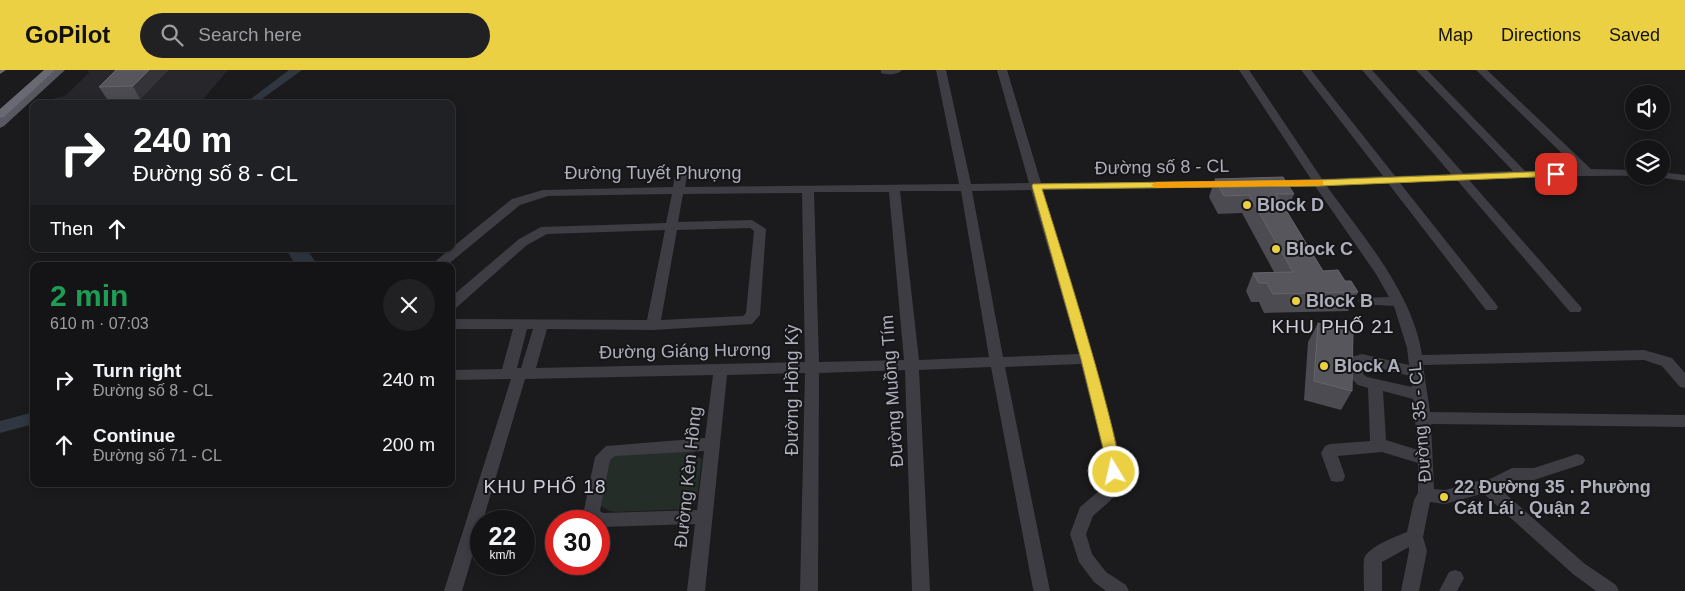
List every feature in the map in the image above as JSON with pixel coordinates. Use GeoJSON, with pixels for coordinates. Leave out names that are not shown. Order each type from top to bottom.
{"type":"FeatureCollection","features":[{"type":"Feature","properties":{"kind":"highway"},"geometry":{"type":"LineString","coordinates":[[0,115],[50,70]]}},
{"type":"Feature","properties":{"kind":"main road"},"geometry":{"type":"LineString","coordinates":[[0,124],[60,70]]}},
{"type":"Feature","properties":{"kind":"street"},"geometry":{"type":"LineString","coordinates":[[884,71],[897,70]]}},
{"type":"Feature","properties":{"kind":"street"},"geometry":{"type":"LineString","coordinates":[[941,70],[966,187],[997,362],[1042,589]]}},
{"type":"Feature","properties":{"kind":"street"},"geometry":{"type":"LineString","coordinates":[[1002,70],[1087,359],[1112,451],[1114,472],[1105,494],[1086,512],[1078,534],[1084,557],[1100,577],[1120,591]]}},
{"type":"Feature","properties":{"kind":"street","name":"Đường 35 - CL"},"geometry":{"type":"LineString","coordinates":[[1244,70],[1319,183],[1382,273],[1403,311],[1416,366],[1426,459],[1426,494],[1422,500],[1415,537],[1418,551],[1410,591]]}},
{"type":"Feature","properties":{"kind":"street"},"geometry":{"type":"LineString","coordinates":[[1306,70],[1491,307]]}},
{"type":"Feature","properties":{"kind":"street"},"geometry":{"type":"LineString","coordinates":[[1367,70],[1575,309]]}},
{"type":"Feature","properties":{"kind":"street"},"geometry":{"type":"LineString","coordinates":[[1421,70],[1524,176]]}},
{"type":"Feature","properties":{"kind":"street"},"geometry":{"type":"LineString","coordinates":[[1481,70],[1588,172]]}},
{"type":"Feature","properties":{"kind":"street"},"geometry":{"type":"LineString","coordinates":[[653,325],[682,170]]}},
{"type":"Feature","properties":{"kind":"street"},"geometry":{"type":"LineString","coordinates":[[1260,184],[1524,176],[1588,172],[1625,173]]}},
{"type":"Feature","properties":{"kind":"street"},"geometry":{"type":"LineString","coordinates":[[1670,176],[1685,178]]}},
{"type":"Feature","properties":{"kind":"street","name":"Đường số 8 - CL"},"geometry":{"type":"LineString","coordinates":[[966,187],[1241,184]]}},
{"type":"Feature","properties":{"kind":"street","name":"Đường Tuyết Phượng"},"geometry":{"type":"LineString","coordinates":[[443,262],[516,202],[547,192],[678,192],[966,187]]}},
{"type":"Feature","properties":{"kind":"street","name":"Đường Muồng Tím"},"geometry":{"type":"LineString","coordinates":[[894,188],[912,365],[921,591]]}},
{"type":"Feature","properties":{"kind":"street","name":"Đường Hồng Kỳ"},"geometry":{"type":"LineString","coordinates":[[808,190],[812,367],[809,591]]}},
{"type":"Feature","properties":{"kind":"street"},"geometry":{"type":"LineString","coordinates":[[455,302],[523,242],[545,230],[752,224],[760,229],[753,315],[747,321],[653,325],[541,326],[455,324]]}},
{"type":"Feature","properties":{"kind":"street"},"geometry":{"type":"LineString","coordinates":[[1365,302],[1398,302]]}},
{"type":"Feature","properties":{"kind":"street"},"geometry":{"type":"LineString","coordinates":[[518,374],[521,325]]}},
{"type":"Feature","properties":{"kind":"street"},"geometry":{"type":"LineString","coordinates":[[454,591],[518,374],[541,326]]}},
{"type":"Feature","properties":{"kind":"street"},"geometry":{"type":"LineString","coordinates":[[1420,394],[1362,381],[1356,376],[1356,361],[1362,359],[1416,366],[1644,355],[1667,362],[1685,383]]}},
{"type":"Feature","properties":{"kind":"street","name":"Đường Giáng Hương"},"geometry":{"type":"LineString","coordinates":[[518,374],[1087,359]]}},
{"type":"Feature","properties":{"kind":"street","name":"Đường Kèn Hồng"},"geometry":{"type":"LineString","coordinates":[[696,591],[721,368]]}},
{"type":"Feature","properties":{"kind":"street"},"geometry":{"type":"LineString","coordinates":[[455,375],[518,374]]}},
{"type":"Feature","properties":{"kind":"street"},"geometry":{"type":"LineString","coordinates":[[1375,384],[1378,443],[1382,446]]}},
{"type":"Feature","properties":{"kind":"street"},"geometry":{"type":"LineString","coordinates":[[1423,418],[1685,421]]}},
{"type":"Feature","properties":{"kind":"street"},"geometry":{"type":"LineString","coordinates":[[703,517],[601,520],[593,515],[592,510],[603,457],[611,450],[712,444]]}},
{"type":"Feature","properties":{"kind":"street"},"geometry":{"type":"LineString","coordinates":[[1337,476],[1329,453],[1330,450],[1382,446],[1426,459]]}},
{"type":"Feature","properties":{"kind":"street"},"geometry":{"type":"LineString","coordinates":[[1488,488],[1512,474],[1534,474],[1577,460]]}},
{"type":"Feature","properties":{"kind":"street"},"geometry":{"type":"LineString","coordinates":[[1426,494],[1445,497],[1481,487],[1488,488],[1580,569],[1610,591]]}},
{"type":"Feature","properties":{"kind":"street"},"geometry":{"type":"LineString","coordinates":[[1373,591],[1373,558],[1396,544],[1415,537]]}},
{"type":"Feature","properties":{"kind":"shaded area"},"geometry":{"type":"Polygon","coordinates":[[[87,70],[228,70],[202,100],[53,100],[65,96],[89,73],[87,70]]]}},
{"type":"Feature","properties":{"kind":"shaded area"},"geometry":{"type":"Polygon","coordinates":[[[289,70],[302,70],[261,100],[249,100],[289,70]]]}},
{"type":"Feature","properties":{"kind":"shaded area"},"geometry":{"type":"Polygon","coordinates":[[[288,252],[309,252],[315,262],[294,262],[288,252]]]}},
{"type":"Feature","properties":{"kind":"shaded area"},"geometry":{"type":"Polygon","coordinates":[[[30,413],[30,425],[0,433],[0,421],[30,413]]]}},
{"type":"Feature","properties":{"kind":"shaded area"},"geometry":{"type":"Polygon","coordinates":[[[691,451],[702,459],[697,501],[688,509],[615,512],[608,510],[600,505],[609,461],[615,455],[691,451]]]}},
{"type":"Feature","properties":{"kind":"building"},"geometry":{"type":"Polygon","coordinates":[[[116,70],[149,70],[133,86],[99,87],[116,70]]]}},
{"type":"Feature","properties":{"kind":"building"},"geometry":{"type":"Polygon","coordinates":[[[1283,177],[1294,194],[1276,194],[1323,271],[1338,270],[1345,281],[1351,281],[1358,292],[1273,294],[1267,283],[1259,283],[1253,273],[1293,272],[1249,195],[1224,196],[1215,179],[1283,177]]]}},
{"type":"Feature","properties":{"kind":"building"},"geometry":{"type":"Polygon","coordinates":[[[1318,323],[1353,332],[1352,391],[1314,381],[1318,323]]]}},
{"type":"Feature","properties":{"kind":"slow traffic"},"geometry":{"type":"LineString","coordinates":[[1156,185],[1319,183]]}},
{"type":"Feature","properties":{"kind":"place","name":"Block D"},"geometry":{"type":"Point","coordinates":[1247,205]}},
{"type":"Feature","properties":{"kind":"place","name":"Block C"},"geometry":{"type":"Point","coordinates":[1276,249]}},
{"type":"Feature","properties":{"kind":"place","name":"Block B"},"geometry":{"type":"Point","coordinates":[1296,301]}},
{"type":"Feature","properties":{"kind":"place","name":"Block A"},"geometry":{"type":"Point","coordinates":[1324,366]}},
{"type":"Feature","properties":{"kind":"place","name":"22 Đường 35 . Phường Cát Lái . Quận 2"},"geometry":{"type":"Point","coordinates":[1444,497]}},
{"type":"Feature","properties":{"kind":"district","name":"KHU PHỐ 21"},"geometry":{"type":"Point","coordinates":[1333,326]}},
{"type":"Feature","properties":{"kind":"district","name":"KHU PHỐ 18"},"geometry":{"type":"Point","coordinates":[545,486]}},
{"type":"Feature","properties":{"kind":"route"},"geometry":{"type":"LineString","coordinates":[[1114,472],[1112,451],[1087,359],[1036,186],[1319,183],[1556,174]]}}]}
